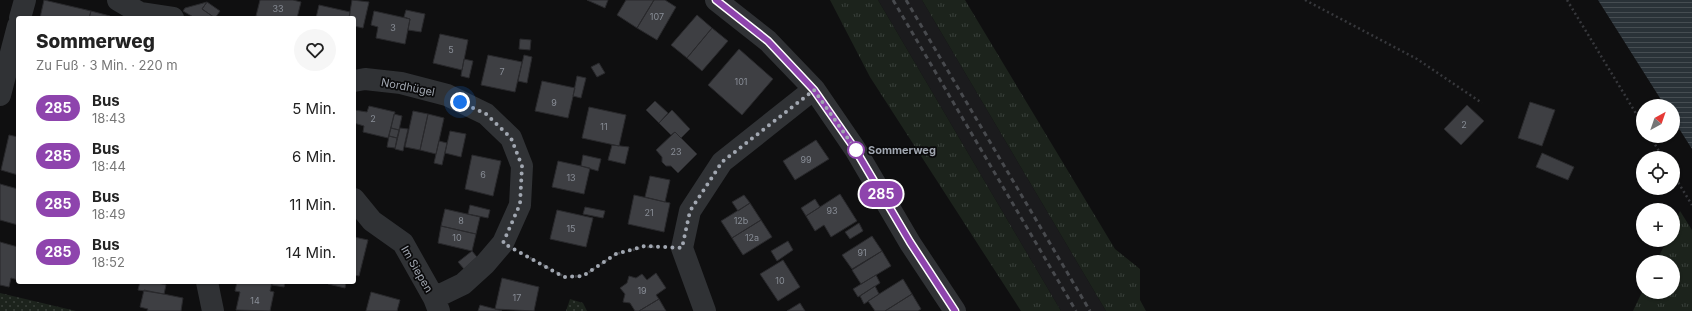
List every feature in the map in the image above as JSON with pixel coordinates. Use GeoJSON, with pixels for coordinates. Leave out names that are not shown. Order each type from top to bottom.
{"type":"FeatureCollection","features":[{"type":"Feature","properties":{"kind":"street"},"geometry":{"type":"LineString","coordinates":[[21,16],[25,0]]}},
{"type":"Feature","properties":{"kind":"street"},"geometry":{"type":"LineString","coordinates":[[118,0],[140,13],[160,16]]}},
{"type":"Feature","properties":{"kind":"street"},"geometry":{"type":"LineString","coordinates":[[716,0],[768,41],[814,90],[855,149],[910,242],[956,311]]}},
{"type":"Feature","properties":{"kind":"street"},"geometry":{"type":"LineString","coordinates":[[0,95],[16,34]]}},
{"type":"Feature","properties":{"kind":"street","name":"Nordhügel"},"geometry":{"type":"LineString","coordinates":[[356,81],[365,79],[401,83],[448,95],[486,114],[511,138],[522,166],[520,204],[503,243],[485,264],[463,284],[437,304]]}},
{"type":"Feature","properties":{"kind":"street"},"geometry":{"type":"LineString","coordinates":[[705,311],[682,248],[690,211],[722,162],[814,90]]}},
{"type":"Feature","properties":{"kind":"street","name":"Im Siepen"},"geometry":{"type":"LineString","coordinates":[[356,201],[372,221],[404,243],[437,304]]}},
{"type":"Feature","properties":{"kind":"street"},"geometry":{"type":"LineString","coordinates":[[207,284],[213,311]]}},
{"type":"Feature","properties":{"kind":"path"},"geometry":{"type":"LineString","coordinates":[[1305,0],[1417,59],[1482,103]]}},
{"type":"Feature","properties":{"kind":"path"},"geometry":{"type":"LineString","coordinates":[[1567,0],[1636,113]]}},
{"type":"Feature","properties":{"kind":"path"},"geometry":{"type":"LineString","coordinates":[[1680,185],[1692,205]]}},
{"type":"Feature","properties":{"kind":"path"},"geometry":{"type":"LineString","coordinates":[[503,243],[564,277],[583,276],[616,254],[645,246],[682,248]]}},
{"type":"Feature","properties":{"kind":"shaded area"},"geometry":{"type":"Polygon","coordinates":[[[878,0],[922,0],[1106,311],[1061,311],[878,0]]]}},
{"type":"Feature","properties":{"kind":"shaded area"},"geometry":{"type":"Polygon","coordinates":[[[1598,0],[1692,0],[1692,149],[1680,130],[1680,99],[1661,99],[1598,0]]]}},
{"type":"Feature","properties":{"kind":"green space"},"geometry":{"type":"Polygon","coordinates":[[[830,0],[878,0],[1061,311],[1021,311],[870,77],[830,0]]]}},
{"type":"Feature","properties":{"kind":"green space"},"geometry":{"type":"Polygon","coordinates":[[[922,0],[965,0],[1115,249],[1140,269],[1140,300],[1146,311],[1106,311],[922,0]]]}},
{"type":"Feature","properties":{"kind":"green space"},"geometry":{"type":"Polygon","coordinates":[[[1680,211],[1692,230],[1692,311],[1633,311],[1639,299],[1680,299],[1680,255],[1660,255],[1664,247],[1680,247],[1680,211]]]}},
{"type":"Feature","properties":{"kind":"green space"},"geometry":{"type":"Polygon","coordinates":[[[0,293],[76,311],[0,311],[0,293]]]}},
{"type":"Feature","properties":{"kind":"green space"},"geometry":{"type":"Polygon","coordinates":[[[570,299],[583,303],[587,311],[566,311],[570,299]]]}},
{"type":"Feature","properties":{"kind":"building"},"geometry":{"type":"Polygon","coordinates":[[[44,0],[91,11],[90,16],[40,16],[44,0]]]}},
{"type":"Feature","properties":{"kind":"building"},"geometry":{"type":"Polygon","coordinates":[[[260,0],[293,0],[301,2],[298,16],[256,16],[260,0]]]}},
{"type":"Feature","properties":{"kind":"building"},"geometry":{"type":"Polygon","coordinates":[[[352,0],[369,2],[363,28],[356,26],[356,16],[349,16],[352,0]]]}},
{"type":"Feature","properties":{"kind":"building"},"geometry":{"type":"Polygon","coordinates":[[[587,0],[608,0],[605,8],[587,0]]]}},
{"type":"Feature","properties":{"kind":"building"},"geometry":{"type":"Polygon","coordinates":[[[626,0],[654,0],[637,28],[617,15],[626,0]]]}},
{"type":"Feature","properties":{"kind":"building"},"geometry":{"type":"Polygon","coordinates":[[[654,0],[665,0],[676,7],[657,40],[637,28],[654,0]]]}},
{"type":"Feature","properties":{"kind":"building"},"geometry":{"type":"Polygon","coordinates":[[[207,2],[202,9],[212,16],[192,16],[183,11],[185,8],[207,2]]]}},
{"type":"Feature","properties":{"kind":"building"},"geometry":{"type":"Polygon","coordinates":[[[207,2],[220,11],[216,16],[212,16],[202,9],[207,2]]]}},
{"type":"Feature","properties":{"kind":"building"},"geometry":{"type":"Polygon","coordinates":[[[319,5],[350,12],[349,16],[316,16],[319,5]]]}},
{"type":"Feature","properties":{"kind":"building"},"geometry":{"type":"Polygon","coordinates":[[[406,10],[425,14],[421,32],[408,30],[410,19],[404,17],[406,10]]]}},
{"type":"Feature","properties":{"kind":"building"},"geometry":{"type":"Polygon","coordinates":[[[91,11],[110,16],[90,16],[91,11]]]}},
{"type":"Feature","properties":{"kind":"building"},"geometry":{"type":"Polygon","coordinates":[[[374,11],[410,19],[405,44],[376,38],[378,27],[371,25],[374,11]]]}},
{"type":"Feature","properties":{"kind":"building"},"geometry":{"type":"Polygon","coordinates":[[[697,15],[712,28],[687,58],[671,45],[697,15]]]}},
{"type":"Feature","properties":{"kind":"building"},"geometry":{"type":"Polygon","coordinates":[[[712,28],[728,41],[702,71],[687,58],[712,28]]]}},
{"type":"Feature","properties":{"kind":"building"},"geometry":{"type":"Polygon","coordinates":[[[440,34],[468,40],[462,70],[433,63],[440,34]]]}},
{"type":"Feature","properties":{"kind":"building"},"geometry":{"type":"Polygon","coordinates":[[[520,39],[531,40],[530,50],[519,49],[520,39]]]}},
{"type":"Feature","properties":{"kind":"building"},"geometry":{"type":"Polygon","coordinates":[[[739,49],[773,79],[742,115],[708,85],[739,49]]]}},
{"type":"Feature","properties":{"kind":"building"},"geometry":{"type":"Polygon","coordinates":[[[488,55],[522,62],[515,92],[481,85],[488,55]]]}},
{"type":"Feature","properties":{"kind":"building"},"geometry":{"type":"Polygon","coordinates":[[[524,55],[532,57],[527,83],[518,81],[524,55]]]}},
{"type":"Feature","properties":{"kind":"building"},"geometry":{"type":"Polygon","coordinates":[[[464,59],[473,61],[469,78],[461,76],[464,59]]]}},
{"type":"Feature","properties":{"kind":"building"},"geometry":{"type":"Polygon","coordinates":[[[599,63],[605,73],[597,77],[591,67],[599,63]]]}},
{"type":"Feature","properties":{"kind":"building"},"geometry":{"type":"Polygon","coordinates":[[[577,76],[586,78],[581,98],[573,96],[577,76]]]}},
{"type":"Feature","properties":{"kind":"building"},"geometry":{"type":"Polygon","coordinates":[[[542,81],[575,88],[568,118],[535,111],[542,81]]]}},
{"type":"Feature","properties":{"kind":"building"},"geometry":{"type":"Polygon","coordinates":[[[655,101],[668,113],[659,123],[646,110],[655,101]]]}},
{"type":"Feature","properties":{"kind":"building"},"geometry":{"type":"Polygon","coordinates":[[[1530,102],[1555,110],[1542,146],[1518,138],[1530,102]]]}},
{"type":"Feature","properties":{"kind":"building"},"geometry":{"type":"Polygon","coordinates":[[[1467,105],[1484,121],[1461,145],[1444,129],[1467,105]]]}},
{"type":"Feature","properties":{"kind":"building"},"geometry":{"type":"Polygon","coordinates":[[[369,106],[395,112],[388,138],[363,132],[364,126],[356,124],[356,110],[367,112],[369,106]]]}},
{"type":"Feature","properties":{"kind":"building"},"geometry":{"type":"Polygon","coordinates":[[[589,107],[626,115],[619,146],[582,138],[589,107]]]}},
{"type":"Feature","properties":{"kind":"building"},"geometry":{"type":"Polygon","coordinates":[[[672,110],[690,129],[681,138],[675,132],[671,135],[659,123],[672,110]]]}},
{"type":"Feature","properties":{"kind":"building"},"geometry":{"type":"Polygon","coordinates":[[[413,111],[428,114],[420,150],[405,147],[413,111]]]}},
{"type":"Feature","properties":{"kind":"building"},"geometry":{"type":"Polygon","coordinates":[[[394,114],[402,116],[399,130],[391,128],[394,114]]]}},
{"type":"Feature","properties":{"kind":"building"},"geometry":{"type":"Polygon","coordinates":[[[428,114],[444,118],[436,154],[420,150],[428,114]]]}},
{"type":"Feature","properties":{"kind":"building"},"geometry":{"type":"Polygon","coordinates":[[[391,128],[399,130],[397,138],[389,136],[391,128]]]}},
{"type":"Feature","properties":{"kind":"building"},"geometry":{"type":"Polygon","coordinates":[[[400,128],[408,129],[403,151],[395,149],[400,128]]]}},
{"type":"Feature","properties":{"kind":"building"},"geometry":{"type":"Polygon","coordinates":[[[450,131],[466,134],[461,157],[445,153],[450,131]]]}},
{"type":"Feature","properties":{"kind":"building"},"geometry":{"type":"Polygon","coordinates":[[[675,132],[697,154],[678,173],[671,166],[666,166],[662,162],[662,157],[656,150],[675,132]]]}},
{"type":"Feature","properties":{"kind":"building"},"geometry":{"type":"Polygon","coordinates":[[[9,135],[16,137],[16,174],[1,170],[9,135]]]}},
{"type":"Feature","properties":{"kind":"building"},"geometry":{"type":"Polygon","coordinates":[[[389,136],[397,138],[395,148],[387,147],[389,136]]]}},
{"type":"Feature","properties":{"kind":"building"},"geometry":{"type":"Polygon","coordinates":[[[816,140],[829,159],[795,180],[783,161],[816,140]]]}},
{"type":"Feature","properties":{"kind":"building"},"geometry":{"type":"Polygon","coordinates":[[[439,141],[447,143],[442,165],[434,163],[439,141]]]}},
{"type":"Feature","properties":{"kind":"building"},"geometry":{"type":"Polygon","coordinates":[[[612,145],[629,147],[625,164],[608,160],[612,145]]]}},
{"type":"Feature","properties":{"kind":"building"},"geometry":{"type":"Polygon","coordinates":[[[1542,153],[1574,167],[1568,180],[1536,167],[1542,153]]]}},
{"type":"Feature","properties":{"kind":"building"},"geometry":{"type":"Polygon","coordinates":[[[472,155],[501,161],[493,196],[465,189],[472,155]]]}},
{"type":"Feature","properties":{"kind":"building"},"geometry":{"type":"Polygon","coordinates":[[[583,155],[601,159],[598,171],[581,166],[583,155]]]}},
{"type":"Feature","properties":{"kind":"building"},"geometry":{"type":"Polygon","coordinates":[[[558,161],[590,168],[584,194],[552,187],[558,161]]]}},
{"type":"Feature","properties":{"kind":"building"},"geometry":{"type":"Polygon","coordinates":[[[650,176],[670,180],[665,202],[645,197],[650,176]]]}},
{"type":"Feature","properties":{"kind":"building"},"geometry":{"type":"Polygon","coordinates":[[[0,184],[16,188],[16,224],[0,220],[0,184]]]}},
{"type":"Feature","properties":{"kind":"building"},"geometry":{"type":"Polygon","coordinates":[[[840,194],[857,221],[831,237],[824,225],[815,231],[806,216],[840,194]]]}},
{"type":"Feature","properties":{"kind":"building"},"geometry":{"type":"Polygon","coordinates":[[[634,195],[670,203],[664,232],[628,224],[634,195]]]}},
{"type":"Feature","properties":{"kind":"building"},"geometry":{"type":"Polygon","coordinates":[[[744,195],[750,203],[738,211],[732,202],[744,195]]]}},
{"type":"Feature","properties":{"kind":"building"},"geometry":{"type":"Polygon","coordinates":[[[815,199],[820,207],[806,216],[801,208],[815,199]]]}},
{"type":"Feature","properties":{"kind":"building"},"geometry":{"type":"Polygon","coordinates":[[[750,203],[761,220],[732,238],[721,221],[750,203]]]}},
{"type":"Feature","properties":{"kind":"building"},"geometry":{"type":"Polygon","coordinates":[[[470,205],[490,210],[488,218],[468,214],[470,205]]]}},
{"type":"Feature","properties":{"kind":"building"},"geometry":{"type":"Polygon","coordinates":[[[585,207],[605,211],[603,218],[583,214],[585,207]]]}},
{"type":"Feature","properties":{"kind":"building"},"geometry":{"type":"Polygon","coordinates":[[[445,209],[480,217],[476,234],[441,226],[445,209]]]}},
{"type":"Feature","properties":{"kind":"building"},"geometry":{"type":"Polygon","coordinates":[[[557,210],[593,218],[586,247],[550,239],[557,210]]]}},
{"type":"Feature","properties":{"kind":"building"},"geometry":{"type":"Polygon","coordinates":[[[761,220],[772,237],[743,255],[732,238],[761,220]]]}},
{"type":"Feature","properties":{"kind":"building"},"geometry":{"type":"Polygon","coordinates":[[[859,223],[863,231],[850,239],[845,232],[859,223]]]}},
{"type":"Feature","properties":{"kind":"building"},"geometry":{"type":"Polygon","coordinates":[[[441,226],[476,234],[472,251],[438,243],[441,226]]]}},
{"type":"Feature","properties":{"kind":"building"},"geometry":{"type":"Polygon","coordinates":[[[872,236],[882,251],[852,269],[842,255],[872,236]]]}},
{"type":"Feature","properties":{"kind":"building"},"geometry":{"type":"Polygon","coordinates":[[[356,237],[368,240],[359,276],[356,275],[356,237]]]}},
{"type":"Feature","properties":{"kind":"building"},"geometry":{"type":"Polygon","coordinates":[[[788,241],[793,250],[777,261],[771,251],[788,241]]]}},
{"type":"Feature","properties":{"kind":"building"},"geometry":{"type":"Polygon","coordinates":[[[0,242],[16,246],[16,279],[11,278],[9,287],[0,285],[0,242]]]}},
{"type":"Feature","properties":{"kind":"building"},"geometry":{"type":"Polygon","coordinates":[[[472,251],[477,257],[464,269],[458,262],[472,251]]]}},
{"type":"Feature","properties":{"kind":"building"},"geometry":{"type":"Polygon","coordinates":[[[882,251],[891,266],[861,284],[852,270],[882,251]]]}},
{"type":"Feature","properties":{"kind":"building"},"geometry":{"type":"Polygon","coordinates":[[[783,260],[800,287],[778,301],[760,274],[783,260]]]}},
{"type":"Feature","properties":{"kind":"building"},"geometry":{"type":"Polygon","coordinates":[[[656,273],[666,288],[656,295],[659,299],[639,311],[635,311],[630,303],[623,302],[625,294],[620,288],[627,283],[629,276],[636,278],[642,274],[647,280],[656,273]]]}},
{"type":"Feature","properties":{"kind":"building"},"geometry":{"type":"Polygon","coordinates":[[[876,275],[880,283],[858,297],[853,289],[876,275]]]}},
{"type":"Feature","properties":{"kind":"building"},"geometry":{"type":"Polygon","coordinates":[[[502,278],[539,287],[534,311],[495,309],[502,278]]]}},
{"type":"Feature","properties":{"kind":"building"},"geometry":{"type":"Polygon","coordinates":[[[903,279],[912,294],[885,311],[875,311],[868,301],[903,279]]]}},
{"type":"Feature","properties":{"kind":"building"},"geometry":{"type":"Polygon","coordinates":[[[140,284],[166,285],[164,294],[138,290],[140,284]]]}},
{"type":"Feature","properties":{"kind":"building"},"geometry":{"type":"Polygon","coordinates":[[[237,284],[272,284],[270,291],[274,292],[270,311],[236,310],[240,292],[235,291],[237,284]]]}},
{"type":"Feature","properties":{"kind":"building"},"geometry":{"type":"Polygon","coordinates":[[[272,284],[285,284],[284,287],[272,284]]]}},
{"type":"Feature","properties":{"kind":"building"},"geometry":{"type":"Polygon","coordinates":[[[328,284],[346,284],[345,288],[328,284]]]}},
{"type":"Feature","properties":{"kind":"building"},"geometry":{"type":"Polygon","coordinates":[[[875,286],[879,294],[864,304],[860,296],[875,286]]]}},
{"type":"Feature","properties":{"kind":"building"},"geometry":{"type":"Polygon","coordinates":[[[144,290],[183,298],[181,311],[147,311],[148,309],[140,307],[144,290]]]}},
{"type":"Feature","properties":{"kind":"building"},"geometry":{"type":"Polygon","coordinates":[[[371,292],[400,300],[397,311],[366,311],[371,292]]]}},
{"type":"Feature","properties":{"kind":"building"},"geometry":{"type":"Polygon","coordinates":[[[912,294],[921,309],[918,311],[885,311],[912,294]]]}},
{"type":"Feature","properties":{"kind":"building"},"geometry":{"type":"Polygon","coordinates":[[[659,299],[666,311],[639,311],[659,299]]]}},
{"type":"Feature","properties":{"kind":"building"},"geometry":{"type":"Polygon","coordinates":[[[800,303],[805,311],[787,311],[800,303]]]}},
{"type":"Feature","properties":{"kind":"building"},"geometry":{"type":"Polygon","coordinates":[[[480,305],[495,309],[502,311],[478,311],[480,305]]]}},
{"type":"Feature","properties":{"kind":"railway"},"geometry":{"type":"LineString","coordinates":[[893,0],[1076,311]]}},
{"type":"Feature","properties":{"kind":"railway"},"geometry":{"type":"LineString","coordinates":[[906,0],[1090,311]]}},
{"type":"Feature","properties":{"kind":"bus line","name":"285"},"geometry":{"type":"LineString","coordinates":[[716,0],[768,41],[814,90],[855,149],[910,242],[955,311]]}},
{"type":"Feature","properties":{"kind":"place","name":"Sommerweg"},"geometry":{"type":"Point","coordinates":[856,150]}},
{"type":"Feature","properties":{"kind":"route"},"geometry":{"type":"LineString","coordinates":[[460,102],[486,114],[511,138],[522,166],[520,204],[503,243],[564,277],[583,276],[616,254],[645,246],[682,248],[690,211],[722,162],[814,90],[856,150]]}}]}
